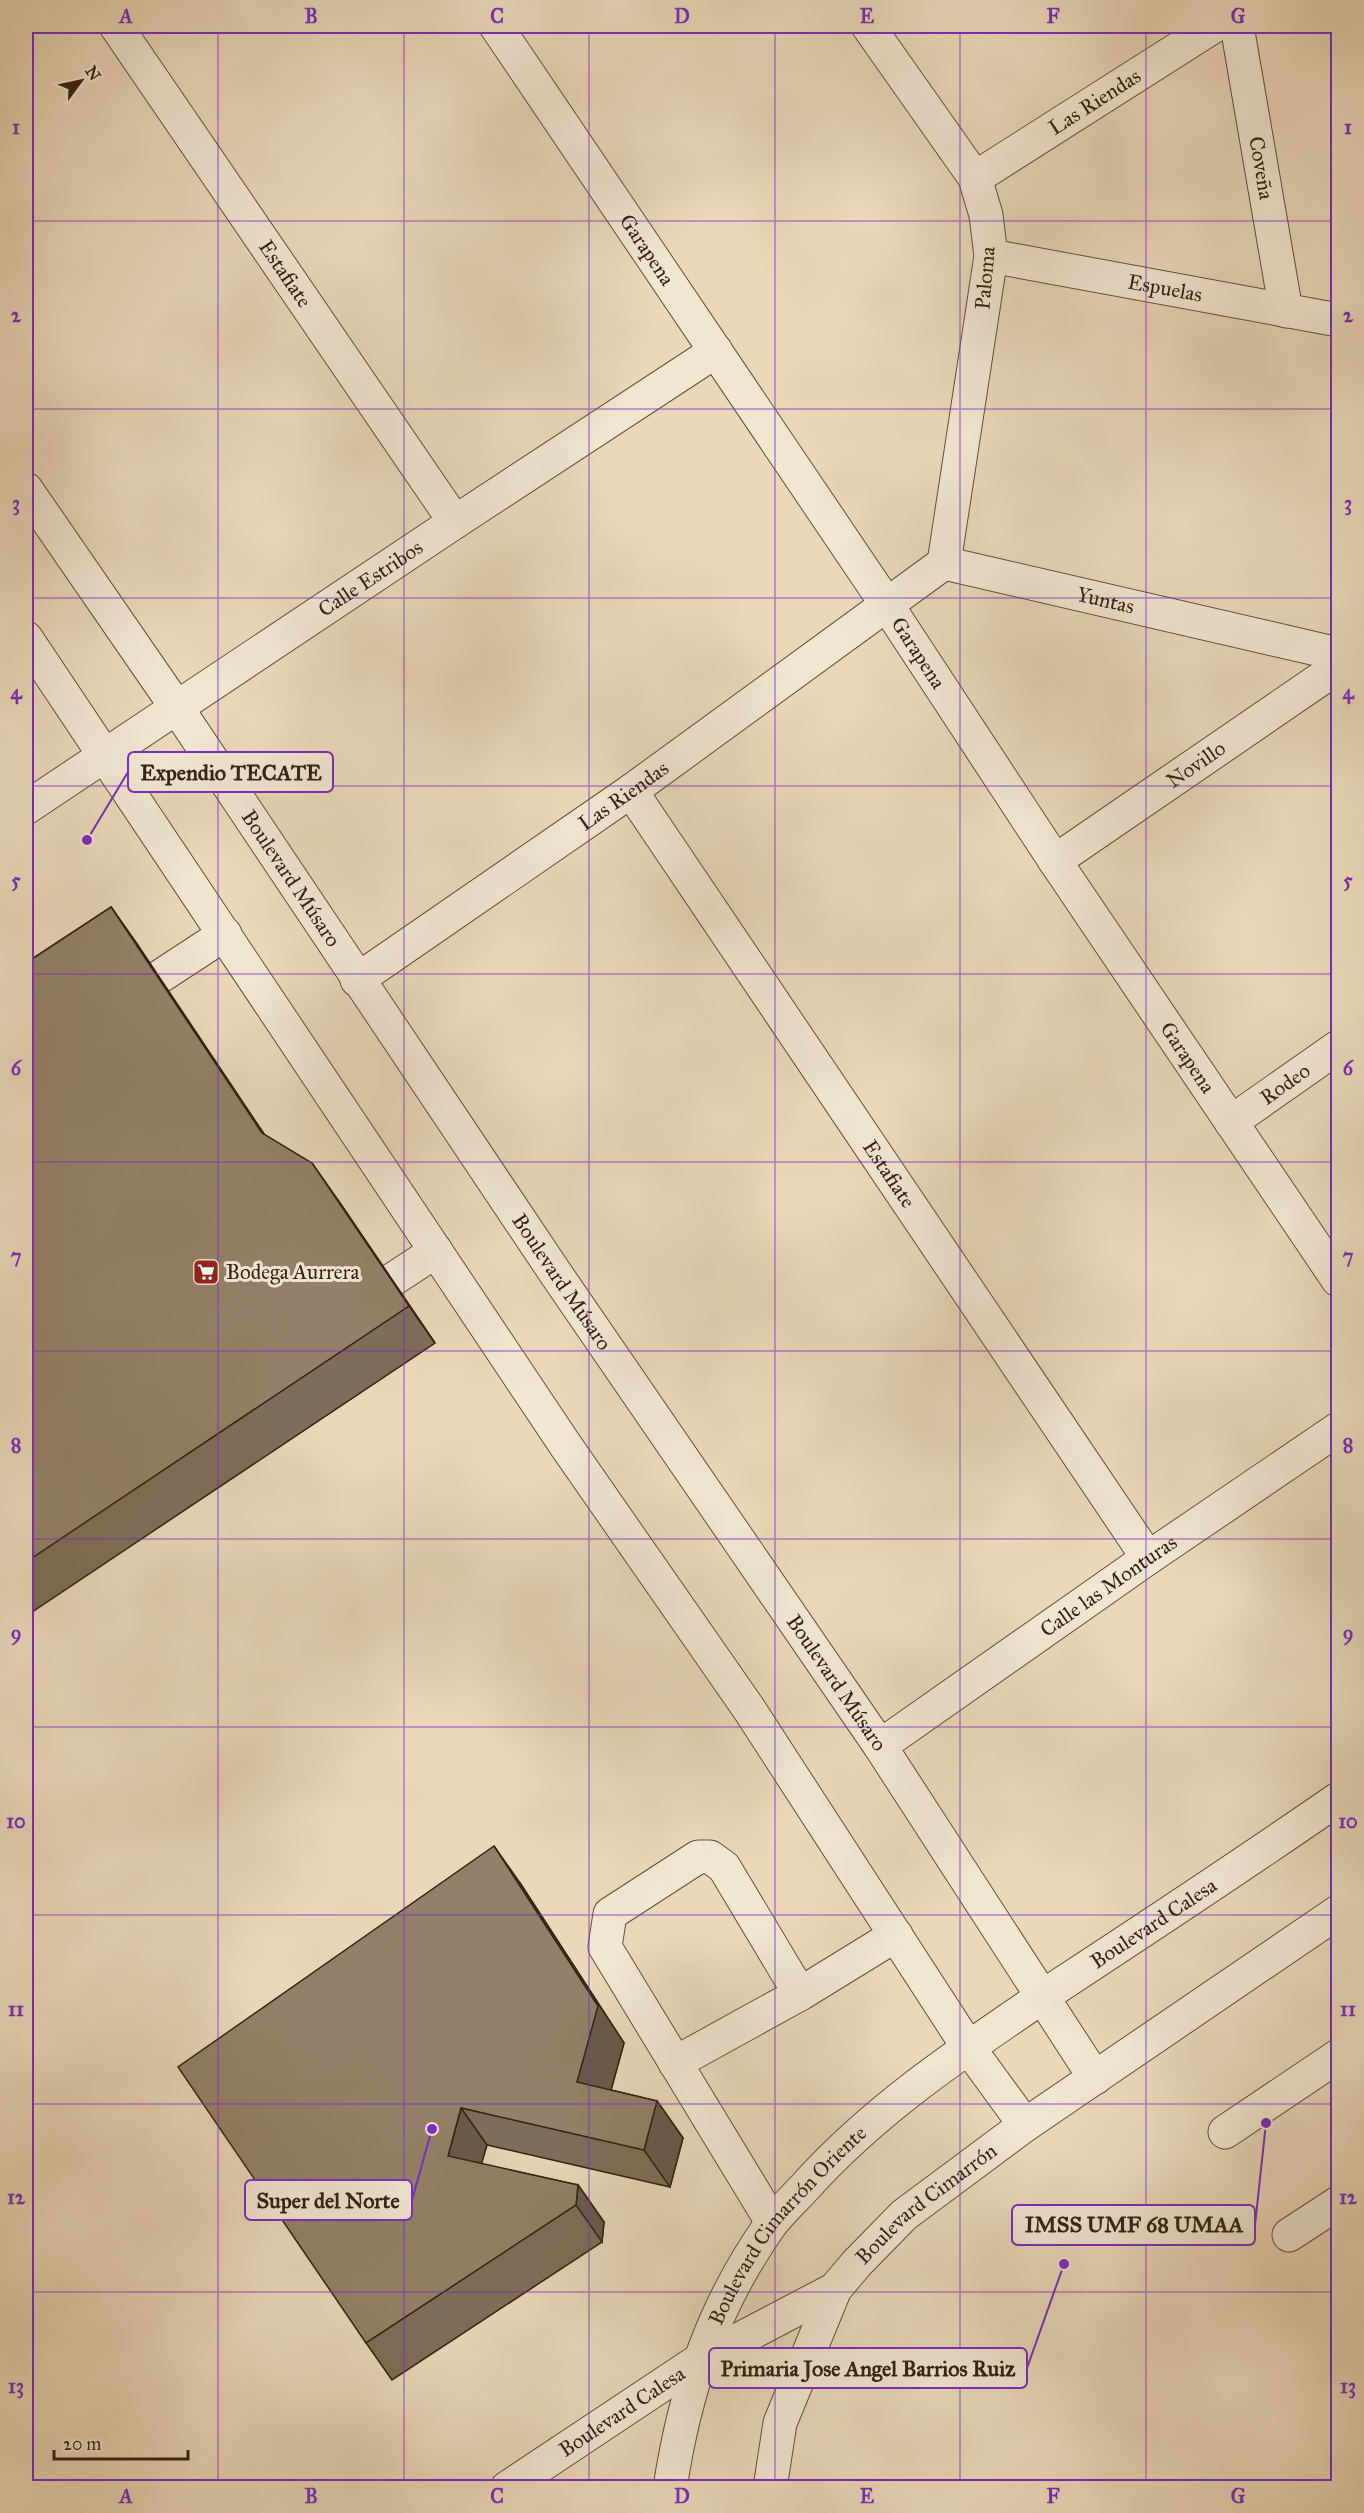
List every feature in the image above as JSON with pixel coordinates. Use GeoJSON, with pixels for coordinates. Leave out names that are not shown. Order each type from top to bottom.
{"type":"FeatureCollection","features":[{"type":"Feature","properties":{"kind":"street","name":"Estafiate"},"geometry":{"type":"LineString","coordinates":[[116,26],[454,522]]}},
{"type":"Feature","properties":{"kind":"street","name":"Garapena"},"geometry":{"type":"LineString","coordinates":[[496,26],[887,605],[1055,861],[1338,1280]]}},
{"type":"Feature","properties":{"kind":"street","name":"Paloma"},"geometry":{"type":"LineString","coordinates":[[868,26],[975,178],[986,216],[991,256],[944,563]]}},
{"type":"Feature","properties":{"kind":"street","name":"Las Riendas"},"geometry":{"type":"LineString","coordinates":[[975,178],[1214,26]]}},
{"type":"Feature","properties":{"kind":"street","name":"Coveña"},"geometry":{"type":"LineString","coordinates":[[1237,26],[1286,311]]}},
{"type":"Feature","properties":{"kind":"street","name":"Espuelas"},"geometry":{"type":"LineString","coordinates":[[991,256],[1338,320]]}},
{"type":"Feature","properties":{"kind":"street","name":"Calle Estribos"},"geometry":{"type":"LineString","coordinates":[[26,808],[454,522],[716,351]]}},
{"type":"Feature","properties":{"kind":"street","name":"Boulevard Músaro"},"geometry":{"type":"LineString","coordinates":[[26,489],[177,708],[357,980],[880,1746],[1095,2078]]}},
{"type":"Feature","properties":{"kind":"street"},"geometry":{"type":"LineString","coordinates":[[887,605],[944,563]]}},
{"type":"Feature","properties":{"kind":"street","name":"Yuntas"},"geometry":{"type":"LineString","coordinates":[[944,563],[1338,654]]}},
{"type":"Feature","properties":{"kind":"street","name":"Las Riendas"},"geometry":{"type":"LineString","coordinates":[[357,980],[631,791],[887,605]]}},
{"type":"Feature","properties":{"kind":"street"},"geometry":{"type":"LineString","coordinates":[[26,638],[566,1446],[749,1709],[968,2047],[1024,2126],[1338,1912]]}},
{"type":"Feature","properties":{"kind":"street","name":"Novillo"},"geometry":{"type":"LineString","coordinates":[[1055,861],[1338,667]]}},
{"type":"Feature","properties":{"kind":"street","name":"Estafiate"},"geometry":{"type":"LineString","coordinates":[[631,791],[1148,1558]]}},
{"type":"Feature","properties":{"kind":"street"},"geometry":{"type":"LineString","coordinates":[[110,1018],[225,934]]}},
{"type":"Feature","properties":{"kind":"street","name":"Rodeo"},"geometry":{"type":"LineString","coordinates":[[1231,1122],[1338,1047]]}},
{"type":"Feature","properties":{"kind":"street"},"geometry":{"type":"LineString","coordinates":[[326,1324],[436,1251]]}},
{"type":"Feature","properties":{"kind":"street","name":"Calle las Monturas"},"geometry":{"type":"LineString","coordinates":[[880,1746],[1148,1558],[1338,1429]]}},
{"type":"Feature","properties":{"kind":"street","name":"Boulevard Calesa"},"geometry":{"type":"LineString","coordinates":[[968,2047],[1338,1799]]}},
{"type":"Feature","properties":{"kind":"street"},"geometry":{"type":"LineString","coordinates":[[772,2222],[605,1947],[610,1914],[698,1857],[710,1857],[724,1867],[801,1994]]}},
{"type":"Feature","properties":{"kind":"street"},"geometry":{"type":"LineString","coordinates":[[675,2063],[801,1994],[896,1935]]}},
{"type":"Feature","properties":{"kind":"street","name":"Boulevard Cimarrón Oriente"},"geometry":{"type":"LineString","coordinates":[[670,2487],[676,2449],[698,2361],[731,2288],[772,2222],[837,2152],[898,2099],[968,2047]]}},
{"type":"Feature","properties":{"kind":"street"},"geometry":{"type":"LineString","coordinates":[[1225,2132],[1338,2056]]}},
{"type":"Feature","properties":{"kind":"street","name":"Boulevard Cimarrón"},"geometry":{"type":"LineString","coordinates":[[835,2289],[904,2215],[1024,2126]]}},
{"type":"Feature","properties":{"kind":"street"},"geometry":{"type":"LineString","coordinates":[[1289,2235],[1338,2203]]}},
{"type":"Feature","properties":{"kind":"street"},"geometry":{"type":"LineString","coordinates":[[770,2487],[780,2423],[835,2289]]}},
{"type":"Feature","properties":{"kind":"street","name":"Boulevard Calesa"},"geometry":{"type":"LineString","coordinates":[[507,2487],[698,2361],[835,2289]]}},
{"type":"Feature","properties":{"kind":"building","name":"Bodega Aurrera"},"geometry":{"type":"Polygon","coordinates":[[[111,907],[262,1133],[312,1163],[409,1306],[26,1562],[26,963],[111,907]]]}},
{"type":"Feature","properties":{"kind":"building"},"geometry":{"type":"Polygon","coordinates":[[[494,1846],[598,2006],[577,2082],[657,2101],[644,2150],[461,2108],[448,2156],[578,2185],[576,2205],[366,2343],[178,2067],[494,1846]]]}},
{"type":"Feature","properties":{"kind":"place","name":"Expendio TECATE"},"geometry":{"type":"Point","coordinates":[87,840]}},
{"type":"Feature","properties":{"kind":"place","name":"Bodega Aurrera"},"geometry":{"type":"Point","coordinates":[206,1272]}},
{"type":"Feature","properties":{"kind":"place","name":"IMSS UMF 68 UMAA"},"geometry":{"type":"Point","coordinates":[1266,2123]}},
{"type":"Feature","properties":{"kind":"place","name":"Super del Norte"},"geometry":{"type":"Point","coordinates":[432,2129]}},
{"type":"Feature","properties":{"kind":"place","name":"Primaria Jose Angel Barrios Ruiz"},"geometry":{"type":"Point","coordinates":[1064,2264]}}]}
